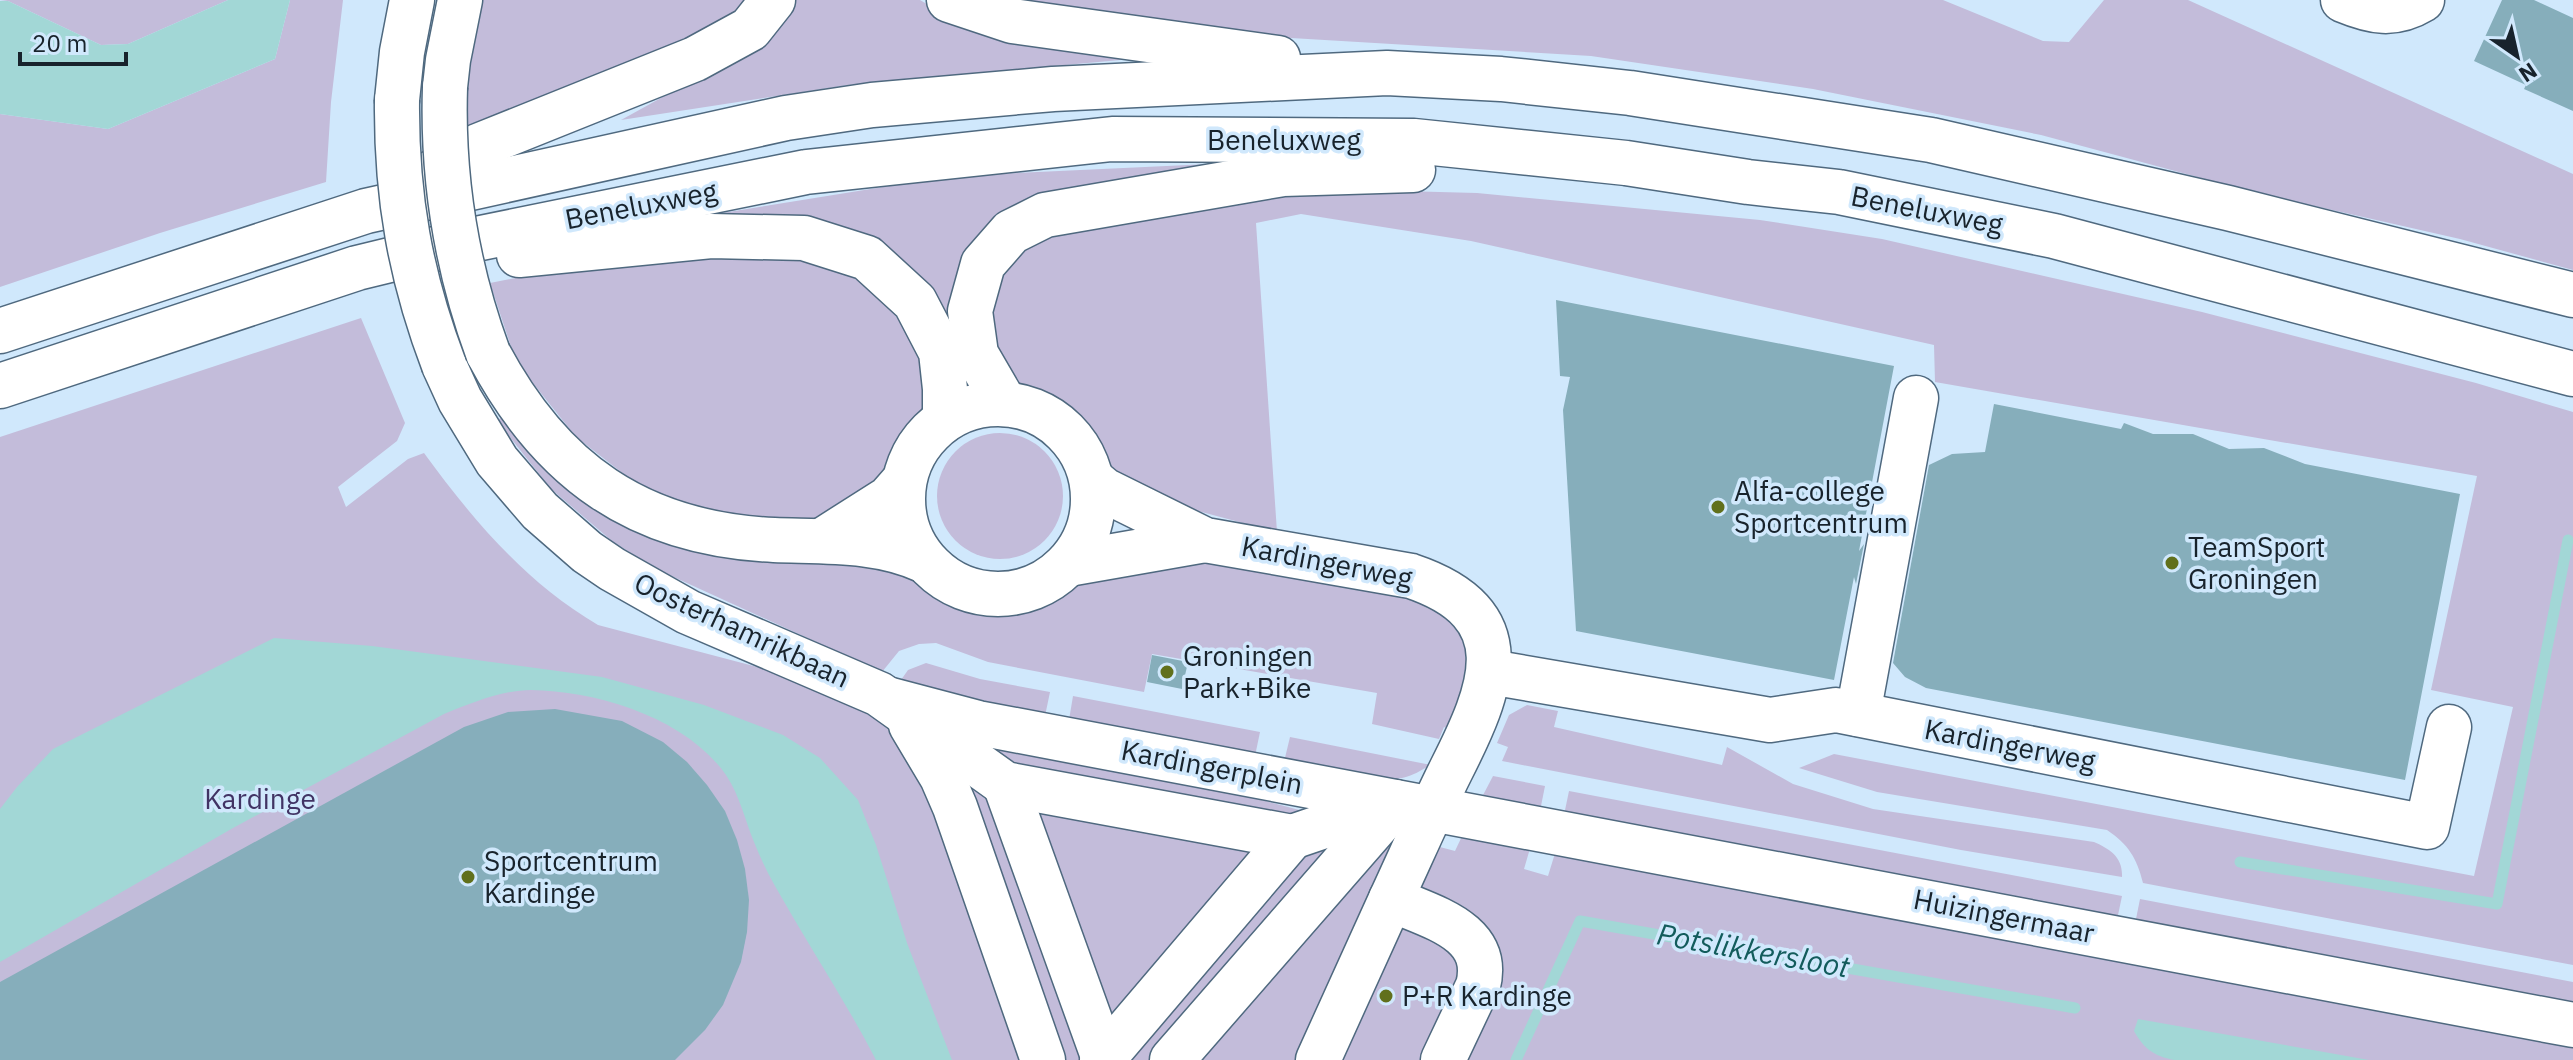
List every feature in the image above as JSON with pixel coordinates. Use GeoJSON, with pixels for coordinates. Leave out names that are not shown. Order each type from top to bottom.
{"type":"FeatureCollection","features":[{"type":"Feature","properties":{"kind":"main road","name":"Oosterhamrikbaan"},"geometry":{"type":"LineString","coordinates":[[412,0],[397,100],[396,144],[406,236],[424,310],[444,365],[460,400],[497,461],[540,511],[587,552],[612,569],[688,612],[841,676],[887,699]]}},
{"type":"Feature","properties":{"kind":"main road"},"geometry":{"type":"LineString","coordinates":[[460,0],[445,87],[444,130],[452,222],[469,297],[488,353],[508,390],[562,457],[624,502],[686,527],[724,537],[823,540],[906,552],[925,561]]}},
{"type":"Feature","properties":{"kind":"main road"},"geometry":{"type":"LineString","coordinates":[[366,211],[478,146],[695,59],[750,29],[773,0]]}},
{"type":"Feature","properties":{"kind":"main road"},"geometry":{"type":"LineString","coordinates":[[949,0],[1012,21],[1387,73]]}},
{"type":"Feature","properties":{"kind":"main road"},"geometry":{"type":"LineString","coordinates":[[2343,0],[2385,13],[2398,12],[2422,0]]}},
{"type":"Feature","properties":{"kind":"main road","name":"Beneluxweg"},"geometry":{"type":"LineString","coordinates":[[0,331],[366,211],[786,118],[872,105],[1053,89],[1387,73],[1501,79],[1630,93],[1931,140],[2228,208],[2573,295]]}},
{"type":"Feature","properties":{"kind":"main road","name":"Beneluxweg"},"geometry":{"type":"LineString","coordinates":[[0,386],[357,268],[476,239],[806,172],[1096,141],[1414,141],[1626,163],[1839,192],[2054,236],[2573,374]]}},
{"type":"Feature","properties":{"kind":"main road"},"geometry":{"type":"LineString","coordinates":[[1005,404],[976,354],[970,311],[983,264],[1011,232],[1045,215],[1283,174],[1626,163]]}},
{"type":"Feature","properties":{"kind":"main road"},"geometry":{"type":"LineString","coordinates":[[244,307],[363,290],[524,254],[711,236],[804,238],[867,258],[915,302],[941,352],[945,419]]}},
{"type":"Feature","properties":{"kind":"main road"},"geometry":{"type":"LineString","coordinates":[[1858,714],[1916,398]]}},
{"type":"Feature","properties":{"kind":"main road"},"geometry":{"type":"LineString","coordinates":[[1005,404],[1035,411],[1062,427],[1086,460],[1094,503],[1082,546],[1068,564],[1050,579],[1030,589],[996,594],[962,588],[942,577],[925,561],[913,544],[905,524],[902,503],[903,482],[911,458],[925,436],[945,419],[973,406],[1005,404]]}},
{"type":"Feature","properties":{"kind":"main road","name":"Kardingerweg"},"geometry":{"type":"LineString","coordinates":[[1092,480],[1104,490],[1205,540],[1411,576],[1432,583],[1451,593],[1477,622],[1490,654],[1490,672],[1478,715],[1416,805],[1391,899],[1318,1060]]}},
{"type":"Feature","properties":{"kind":"main road"},"geometry":{"type":"LineString","coordinates":[[823,540],[889,498],[903,482]]}},
{"type":"Feature","properties":{"kind":"main road","name":"Kardingerweg"},"geometry":{"type":"LineString","coordinates":[[1068,564],[1205,540]]}},
{"type":"Feature","properties":{"kind":"main road","name":"Kardingerweg"},"geometry":{"type":"LineString","coordinates":[[1490,672],[1770,720],[1836,710],[2427,827],[2449,727]]}},
{"type":"Feature","properties":{"kind":"main road"},"geometry":{"type":"LineString","coordinates":[[887,699],[927,749],[955,807],[1043,1060]]}},
{"type":"Feature","properties":{"kind":"main road","name":"Kardingerplein"},"geometry":{"type":"LineString","coordinates":[[887,699],[978,723],[1416,805]]}},
{"type":"Feature","properties":{"kind":"main road","name":"Kardingerplein"},"geometry":{"type":"LineString","coordinates":[[887,699],[991,773],[1292,837],[1416,805]]}},
{"type":"Feature","properties":{"kind":"main road"},"geometry":{"type":"LineString","coordinates":[[955,807],[991,773],[1027,732]]}},
{"type":"Feature","properties":{"kind":"main road","name":"Kardingerplein"},"geometry":{"type":"LineString","coordinates":[[991,773],[1102,1058],[1292,837]]}},
{"type":"Feature","properties":{"kind":"main road"},"geometry":{"type":"LineString","coordinates":[[1172,1060],[1416,805]]}},
{"type":"Feature","properties":{"kind":"main road","name":"Huizingermaar"},"geometry":{"type":"LineString","coordinates":[[1416,805],[2573,1025]]}},
{"type":"Feature","properties":{"kind":"main road"},"geometry":{"type":"LineString","coordinates":[[1391,899],[1457,930],[1468,938],[1478,952],[1481,973],[1478,986],[1443,1060]]}},
{"type":"Feature","properties":{"kind":"green space"},"geometry":{"type":"Polygon","coordinates":[[[0,0],[228,0],[128,44],[101,45],[0,0]]]}},
{"type":"Feature","properties":{"kind":"green space"},"geometry":{"type":"Polygon","coordinates":[[[290,0],[343,0],[331,102],[326,182],[0,287],[0,114],[108,129],[275,59],[290,0]]]}},
{"type":"Feature","properties":{"kind":"green space"},"geometry":{"type":"Polygon","coordinates":[[[482,0],[751,0],[721,31],[468,135],[468,81],[482,0]]]}},
{"type":"Feature","properties":{"kind":"green space"},"geometry":{"type":"Polygon","coordinates":[[[789,0],[920,0],[952,19],[1153,57],[848,85],[621,120],[728,61],[789,0]]]}},
{"type":"Feature","properties":{"kind":"green space"},"geometry":{"type":"Polygon","coordinates":[[[987,0],[1943,0],[2043,41],[2069,42],[2104,0],[2188,0],[2573,174],[2573,270],[2460,239],[2257,193],[2041,135],[1813,89],[1591,56],[1176,31],[987,0]]]}},
{"type":"Feature","properties":{"kind":"green space"},"geometry":{"type":"Polygon","coordinates":[[[1231,163],[1066,194],[958,314],[938,320],[918,285],[679,220],[951,176],[1231,163]]]}},
{"type":"Feature","properties":{"kind":"green space"},"geometry":{"type":"Polygon","coordinates":[[[1248,187],[1477,193],[1760,220],[1882,239],[2202,312],[2476,383],[2573,412],[2573,965],[2143,883],[2131,852],[2107,830],[1877,792],[1799,768],[1834,754],[2474,876],[2513,707],[2431,690],[2477,476],[1935,382],[1934,345],[1471,241],[1301,214],[1256,223],[1277,532],[1149,498],[1111,475],[1087,434],[1059,411],[1014,384],[988,338],[991,297],[1006,269],[1034,238],[1248,187]]]}},
{"type":"Feature","properties":{"kind":"green space"},"geometry":{"type":"Polygon","coordinates":[[[795,255],[857,274],[911,328],[932,393],[919,423],[882,485],[824,519],[764,522],[709,515],[643,489],[576,437],[516,362],[490,283],[575,266],[659,257],[795,255]]]}},
{"type":"Feature","properties":{"kind":"green space","name":"Kardinge"},"geometry":{"type":"Polygon","coordinates":[[[361,318],[405,423],[397,441],[338,487],[346,507],[408,459],[424,453],[482,526],[524,570],[598,625],[1455,851],[1464,832],[1531,845],[1524,869],[1548,876],[1556,850],[2573,1042],[2573,1060],[0,1060],[0,437],[361,318]]]}},
{"type":"Feature","properties":{"kind":"green space"},"geometry":{"type":"Polygon","coordinates":[[[503,416],[538,461],[856,562],[926,581],[945,593],[970,602],[1005,604],[1039,599],[1086,577],[1181,561],[1238,566],[1411,597],[1443,613],[1463,639],[1470,667],[1451,730],[1444,727],[1439,739],[1372,724],[1377,693],[1152,654],[1144,692],[988,662],[936,643],[919,644],[899,651],[882,672],[654,568],[612,541],[551,489],[497,421],[503,416]]]}},
{"type":"Feature","properties":{"kind":"green space"},"geometry":{"type":"Polygon","coordinates":[[[1000,433],[1024,438],[1044,452],[1058,472],[1063,496],[1058,520],[1044,540],[1024,554],[1000,559],[976,554],[956,540],[942,520],[937,496],[942,472],[956,452],[976,438],[1000,433]]]}},
{"type":"Feature","properties":{"kind":"green space"},"geometry":{"type":"Polygon","coordinates":[[[926,663],[980,679],[1050,692],[1045,716],[923,689],[901,680],[908,670],[926,663]]]}},
{"type":"Feature","properties":{"kind":"green space"},"geometry":{"type":"Polygon","coordinates":[[[1073,696],[1260,732],[1255,756],[1069,720],[1073,696]]]}},
{"type":"Feature","properties":{"kind":"green space"},"geometry":{"type":"Polygon","coordinates":[[[1527,705],[1558,711],[1554,727],[1722,765],[1727,747],[1793,784],[1873,809],[2094,842],[2114,855],[2120,864],[2122,877],[1961,850],[1502,761],[1508,747],[1497,743],[1509,715],[1527,705]]]}},
{"type":"Feature","properties":{"kind":"green space"},"geometry":{"type":"Polygon","coordinates":[[[1290,737],[1431,765],[1410,776],[1389,780],[1343,775],[1284,762],[1290,737]]]}},
{"type":"Feature","properties":{"kind":"green space"},"geometry":{"type":"Polygon","coordinates":[[[1493,776],[1545,786],[1540,811],[1481,799],[1493,776]]]}},
{"type":"Feature","properties":{"kind":"green space"},"geometry":{"type":"Polygon","coordinates":[[[1569,791],[2122,896],[2117,920],[1564,815],[1569,791]]]}},
{"type":"Feature","properties":{"kind":"green space"},"geometry":{"type":"Polygon","coordinates":[[[2140,899],[2573,982],[2573,1007],[2135,924],[2140,899]]]}},
{"type":"Feature","properties":{"kind":"shaded area"},"geometry":{"type":"Polygon","coordinates":[[[228,0],[290,0],[275,59],[108,129],[0,114],[0,1],[8,1],[101,45],[128,44],[228,0]]]}},
{"type":"Feature","properties":{"kind":"shaded area"},"geometry":{"type":"Polygon","coordinates":[[[274,638],[372,646],[602,677],[704,705],[783,735],[820,758],[858,800],[876,845],[907,943],[952,1060],[876,1060],[769,875],[731,783],[709,755],[664,723],[639,712],[612,702],[557,692],[509,692],[444,714],[233,828],[0,962],[0,809],[17,787],[53,749],[274,638]]]}},
{"type":"Feature","properties":{"kind":"shaded area"},"geometry":{"type":"Polygon","coordinates":[[[2138,1019],[2369,1060],[2174,1060],[2155,1054],[2142,1043],[2134,1031],[2138,1019]]]}},
{"type":"Feature","properties":{"kind":"building"},"geometry":{"type":"Polygon","coordinates":[[[2502,0],[2534,0],[2573,18],[2573,111],[2524,89],[2526,85],[2474,61],[2502,0]]]}},
{"type":"Feature","properties":{"kind":"building","name":"Alfa-college Sportcentrum"},"geometry":{"type":"Polygon","coordinates":[[[1556,300],[1894,366],[1859,551],[1864,544],[1856,584],[1854,577],[1834,680],[1576,631],[1563,410],[1570,377],[1560,376],[1556,300]]]}},
{"type":"Feature","properties":{"kind":"building","name":"TeamSport Groningen"},"geometry":{"type":"Polygon","coordinates":[[[1994,404],[2121,429],[2124,423],[2153,434],[2193,434],[2229,449],[2264,448],[2305,464],[2460,494],[2405,780],[1926,688],[1905,677],[1893,663],[1929,465],[1952,454],[1985,452],[1994,404]]]}},
{"type":"Feature","properties":{"kind":"building","name":"Groningen Park+Bike"},"geometry":{"type":"Polygon","coordinates":[[[1152,655],[1188,662],[1182,689],[1147,682],[1152,655]]]}},
{"type":"Feature","properties":{"kind":"building","name":"Sportcentrum Kardinge"},"geometry":{"type":"Polygon","coordinates":[[[555,709],[622,721],[663,742],[687,762],[707,785],[725,811],[737,840],[749,900],[741,962],[723,1005],[705,1030],[675,1060],[0,1060],[0,982],[464,727],[508,712],[555,709]]]}},
{"type":"Feature","properties":{"kind":"waterway"},"geometry":{"type":"LineString","coordinates":[[2240,862],[2497,904],[2568,540]]}},
{"type":"Feature","properties":{"kind":"waterway","name":"Potslikkersloot"},"geometry":{"type":"LineString","coordinates":[[1516,1060],[1580,921],[2075,1008]]}},
{"type":"Feature","properties":{"kind":"place","name":"Alfa-college Sportcentrum"},"geometry":{"type":"Point","coordinates":[1718,507]}},
{"type":"Feature","properties":{"kind":"place","name":"TeamSport Groningen"},"geometry":{"type":"Point","coordinates":[2172,563]}},
{"type":"Feature","properties":{"kind":"place","name":"Groningen Park+Bike"},"geometry":{"type":"Point","coordinates":[1167,672]}},
{"type":"Feature","properties":{"kind":"place","name":"Sportcentrum Kardinge"},"geometry":{"type":"Point","coordinates":[468,877]}},
{"type":"Feature","properties":{"kind":"place","name":"P+R Kardinge"},"geometry":{"type":"Point","coordinates":[1386,996]}}]}
